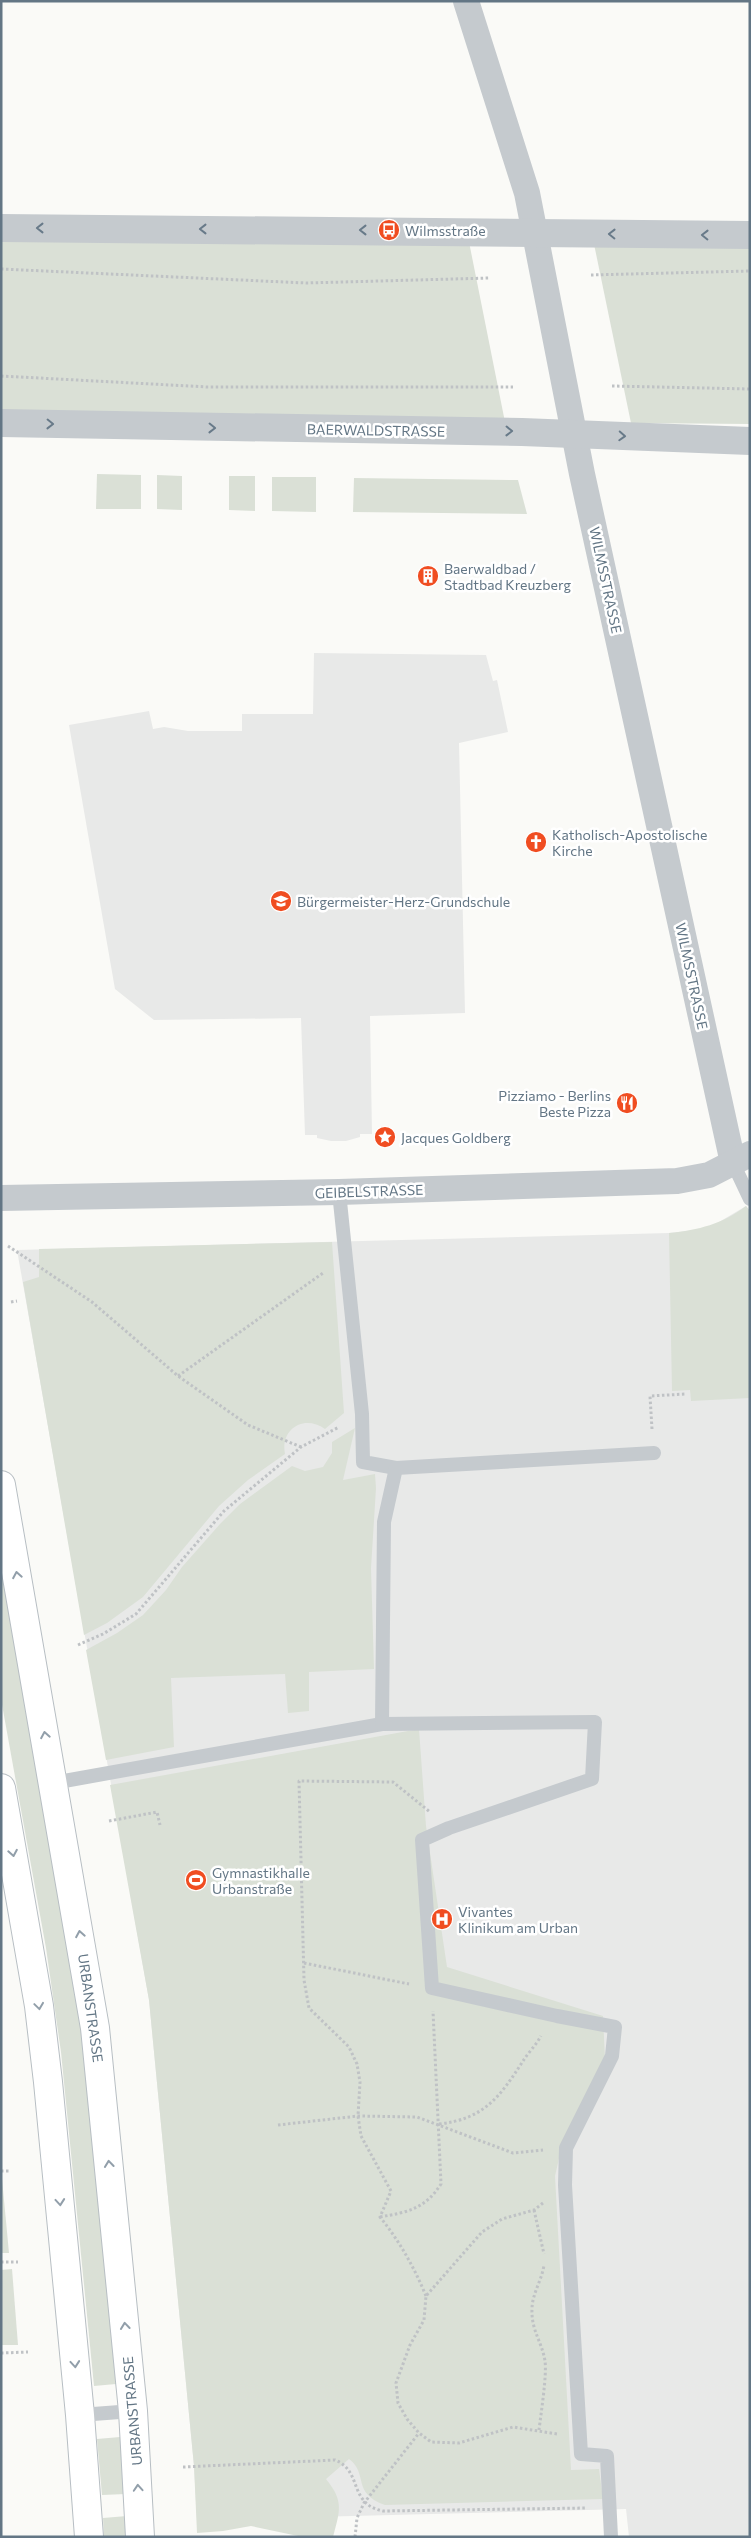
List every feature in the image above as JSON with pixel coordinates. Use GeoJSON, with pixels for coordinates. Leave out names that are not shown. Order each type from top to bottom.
{"type":"FeatureCollection","features":[{"type":"Feature","properties":{"kind":"main road","name":"URBANSTRASSE"},"geometry":{"type":"LineString","coordinates":[[1,1485],[95,2028],[133,2410],[140,2537]]}},
{"type":"Feature","properties":{"kind":"main road"},"geometry":{"type":"LineString","coordinates":[[1,1788],[37,1996],[47,2072],[80,2415],[89,2537]]}},
{"type":"Feature","properties":{"kind":"street","name":"WILMSSTRASSE"},"geometry":{"type":"LineString","coordinates":[[466,1],[521,168],[574,433],[741,1158]]}},
{"type":"Feature","properties":{"kind":"street"},"geometry":{"type":"LineString","coordinates":[[1,228],[750,235]]}},
{"type":"Feature","properties":{"kind":"street","name":"BAERWALDSTRASSE"},"geometry":{"type":"LineString","coordinates":[[1,423],[574,433],[750,441]]}},
{"type":"Feature","properties":{"kind":"street","name":"GEIBELSTRASSE"},"geometry":{"type":"LineString","coordinates":[[1,1198],[339,1192],[677,1181],[709,1175],[741,1158]]}},
{"type":"Feature","properties":{"kind":"lane"},"geometry":{"type":"LineString","coordinates":[[741,1158],[750,1198]]}},
{"type":"Feature","properties":{"kind":"lane"},"geometry":{"type":"LineString","coordinates":[[339,1192],[344,1258],[362,1414],[363,1462],[396,1468],[654,1453]]}},
{"type":"Feature","properties":{"kind":"lane"},"geometry":{"type":"LineString","coordinates":[[382,1724],[384,1522],[396,1468]]}},
{"type":"Feature","properties":{"kind":"lane"},"geometry":{"type":"LineString","coordinates":[[54,1783],[382,1724],[595,1722],[592,1780],[449,1828],[422,1840],[432,1988],[615,2027],[612,2056],[566,2148],[564,2185],[581,2454],[607,2456],[611,2537]]}},
{"type":"Feature","properties":{"kind":"lane"},"geometry":{"type":"LineString","coordinates":[[80,2415],[133,2410]]}},
{"type":"Feature","properties":{"kind":"path"},"geometry":{"type":"LineString","coordinates":[[1,269],[306,283],[490,278]]}},
{"type":"Feature","properties":{"kind":"path"},"geometry":{"type":"LineString","coordinates":[[591,275],[750,271]]}},
{"type":"Feature","properties":{"kind":"path"},"geometry":{"type":"LineString","coordinates":[[1,376],[208,387],[513,387]]}},
{"type":"Feature","properties":{"kind":"path"},"geometry":{"type":"LineString","coordinates":[[612,386],[750,389]]}},
{"type":"Feature","properties":{"kind":"path"},"geometry":{"type":"LineString","coordinates":[[8,1246],[92,1302],[178,1376],[248,1425],[301,1447]]}},
{"type":"Feature","properties":{"kind":"path"},"geometry":{"type":"LineString","coordinates":[[178,1376],[344,1258]]}},
{"type":"Feature","properties":{"kind":"path"},"geometry":{"type":"LineString","coordinates":[[11,1302],[17,1301]]}},
{"type":"Feature","properties":{"kind":"path"},"geometry":{"type":"LineString","coordinates":[[654,1453],[650,1396],[686,1394]]}},
{"type":"Feature","properties":{"kind":"path"},"geometry":{"type":"LineString","coordinates":[[78,1645],[102,1634],[136,1614],[224,1511],[301,1447],[362,1414]]}},
{"type":"Feature","properties":{"kind":"path"},"geometry":{"type":"LineString","coordinates":[[380,2217],[391,2191],[367,2149],[358,2116],[360,2082],[357,2064],[349,2046],[309,2008],[304,1980],[299,1781],[393,1782],[449,1828]]}},
{"type":"Feature","properties":{"kind":"path"},"geometry":{"type":"LineString","coordinates":[[109,1821],[157,1812],[160,1825]]}},
{"type":"Feature","properties":{"kind":"path"},"geometry":{"type":"LineString","coordinates":[[304,1963],[432,1988],[441,2184],[432,2198],[416,2208],[380,2217]]}},
{"type":"Feature","properties":{"kind":"path"},"geometry":{"type":"LineString","coordinates":[[438,2124],[455,2122],[483,2109],[499,2097],[542,2033],[557,2016]]}},
{"type":"Feature","properties":{"kind":"path"},"geometry":{"type":"LineString","coordinates":[[278,2125],[358,2116],[418,2117],[513,2153],[566,2148]]}},
{"type":"Feature","properties":{"kind":"path"},"geometry":{"type":"LineString","coordinates":[[1,2171],[10,2170]]}},
{"type":"Feature","properties":{"kind":"path"},"geometry":{"type":"LineString","coordinates":[[426,2296],[482,2232],[502,2218],[534,2210],[564,2185]]}},
{"type":"Feature","properties":{"kind":"path"},"geometry":{"type":"LineString","coordinates":[[534,2210],[545,2260],[543,2278],[532,2307],[535,2337],[543,2352],[546,2364],[540,2430]]}},
{"type":"Feature","properties":{"kind":"path"},"geometry":{"type":"LineString","coordinates":[[380,2217],[400,2242],[415,2269],[426,2296],[424,2320],[410,2345],[396,2383],[398,2403],[419,2433],[431,2442],[440,2444],[459,2443],[513,2427],[580,2438]]}},
{"type":"Feature","properties":{"kind":"path"},"geometry":{"type":"LineString","coordinates":[[1,2262],[18,2262]]}},
{"type":"Feature","properties":{"kind":"path"},"geometry":{"type":"LineString","coordinates":[[1,2353],[28,2352]]}},
{"type":"Feature","properties":{"kind":"path"},"geometry":{"type":"LineString","coordinates":[[355,2537],[357,2518],[364,2503],[419,2433]]}},
{"type":"Feature","properties":{"kind":"path"},"geometry":{"type":"LineString","coordinates":[[183,2467],[335,2460],[345,2464],[351,2471],[356,2489],[364,2503],[372,2509],[383,2511],[609,2508]]}},
{"type":"Feature","properties":{"kind":"shaded area"},"geometry":{"type":"Polygon","coordinates":[[[1,236],[469,242],[505,422],[1,414],[1,236]]]}},
{"type":"Feature","properties":{"kind":"shaded area"},"geometry":{"type":"Polygon","coordinates":[[[594,244],[750,246],[750,424],[631,423],[594,244]]]}},
{"type":"Feature","properties":{"kind":"shaded area"},"geometry":{"type":"Polygon","coordinates":[[[97,474],[141,475],[141,509],[96,509],[97,474]]]}},
{"type":"Feature","properties":{"kind":"shaded area"},"geometry":{"type":"Polygon","coordinates":[[[157,475],[182,476],[182,510],[157,509],[157,475]]]}},
{"type":"Feature","properties":{"kind":"shaded area"},"geometry":{"type":"Polygon","coordinates":[[[229,476],[255,476],[255,511],[229,510],[229,476]]]}},
{"type":"Feature","properties":{"kind":"shaded area"},"geometry":{"type":"Polygon","coordinates":[[[272,477],[316,477],[316,512],[272,511],[272,477]]]}},
{"type":"Feature","properties":{"kind":"shaded area"},"geometry":{"type":"Polygon","coordinates":[[[354,478],[518,480],[527,514],[353,512],[354,478]]]}},
{"type":"Feature","properties":{"kind":"shaded area","name":"Bürgermeister-Herz-Grundschule"},"geometry":{"type":"Polygon","coordinates":[[[314,653],[486,655],[493,681],[497,680],[508,732],[459,743],[465,1013],[370,1016],[372,1134],[360,1134],[360,1137],[346,1141],[331,1141],[317,1138],[317,1135],[305,1135],[301,1018],[154,1020],[115,989],[69,725],[149,711],[153,729],[164,727],[188,731],[242,731],[242,714],[313,714],[314,653]]]}},
{"type":"Feature","properties":{"kind":"shaded area","name":"Vivantes Klinikum am Urban"},"geometry":{"type":"Polygon","coordinates":[[[746,1206],[750,1211],[750,2537],[629,2537],[626,2509],[197,2520],[194,2466],[149,2000],[17,1250],[669,1233],[698,1230],[714,1225],[746,1206]]]}},
{"type":"Feature","properties":{"kind":"shaded area"},"geometry":{"type":"Polygon","coordinates":[[[746,1206],[750,1211],[750,1398],[691,1401],[690,1390],[672,1391],[669,1233],[690,1230],[719,1222],[746,1206]]]}},
{"type":"Feature","properties":{"kind":"shaded area"},"geometry":{"type":"Polygon","coordinates":[[[332,1242],[344,1413],[325,1429],[309,1423],[295,1426],[286,1437],[284,1445],[285,1454],[248,1480],[219,1506],[143,1597],[107,1623],[84,1635],[23,1282],[39,1277],[39,1249],[332,1242]]]}},
{"type":"Feature","properties":{"kind":"shaded area"},"geometry":{"type":"Polygon","coordinates":[[[355,1428],[343,1480],[375,1474],[376,1488],[371,1568],[374,1669],[309,1672],[309,1711],[288,1713],[285,1674],[171,1678],[174,1747],[106,1760],[86,1650],[117,1633],[143,1615],[166,1590],[182,1567],[240,1504],[292,1466],[305,1471],[323,1467],[332,1453],[332,1442],[355,1428]]]}},
{"type":"Feature","properties":{"kind":"shaded area"},"geometry":{"type":"Polygon","coordinates":[[[1,1563],[76,1985],[89,2087],[116,2384],[94,2386],[61,2052],[46,1948],[1,1699],[1,1563]]]}},
{"type":"Feature","properties":{"kind":"shaded area"},"geometry":{"type":"Polygon","coordinates":[[[419,1729],[426,1826],[447,1967],[603,2016],[605,2059],[563,2141],[555,2176],[571,2470],[599,2469],[603,2499],[385,2505],[368,2495],[355,2465],[349,2459],[326,2479],[336,2494],[339,2506],[333,2537],[298,2536],[251,2526],[197,2533],[194,2466],[149,2000],[110,1785],[419,1729]]]}},
{"type":"Feature","properties":{"kind":"shaded area"},"geometry":{"type":"Polygon","coordinates":[[[2,2179],[9,2253],[1,2253],[2,2179]]]}},
{"type":"Feature","properties":{"kind":"shaded area"},"geometry":{"type":"Polygon","coordinates":[[[12,2269],[18,2345],[1,2345],[1,2270],[12,2269]]]}},
{"type":"Feature","properties":{"kind":"shaded area"},"geometry":{"type":"Polygon","coordinates":[[[120,2437],[126,2494],[102,2495],[97,2439],[120,2437]]]}},
{"type":"Feature","properties":{"kind":"shaded area"},"geometry":{"type":"Polygon","coordinates":[[[127,2516],[128,2537],[104,2537],[103,2518],[127,2516]]]}},
{"type":"Feature","properties":{"kind":"place","name":"Wilmsstraße"},"geometry":{"type":"Point","coordinates":[389,230]}},
{"type":"Feature","properties":{"kind":"place","name":"Baerwaldbad / Stadtbad Kreuzberg"},"geometry":{"type":"Point","coordinates":[428,576]}},
{"type":"Feature","properties":{"kind":"place","name":"Katholisch-Apostolische Kirche"},"geometry":{"type":"Point","coordinates":[536,842]}},
{"type":"Feature","properties":{"kind":"place","name":"Bürgermeister-Herz-Grundschule"},"geometry":{"type":"Point","coordinates":[281,901]}},
{"type":"Feature","properties":{"kind":"place","name":"Pizziamo - Berlins Beste Pizza"},"geometry":{"type":"Point","coordinates":[627,1103]}},
{"type":"Feature","properties":{"kind":"place","name":"Jacques Goldberg"},"geometry":{"type":"Point","coordinates":[385,1137]}},
{"type":"Feature","properties":{"kind":"place","name":"Gymnastikhalle Urbanstraße"},"geometry":{"type":"Point","coordinates":[196,1880]}},
{"type":"Feature","properties":{"kind":"place","name":"Vivantes Klinikum am Urban"},"geometry":{"type":"Point","coordinates":[442,1919]}}]}
